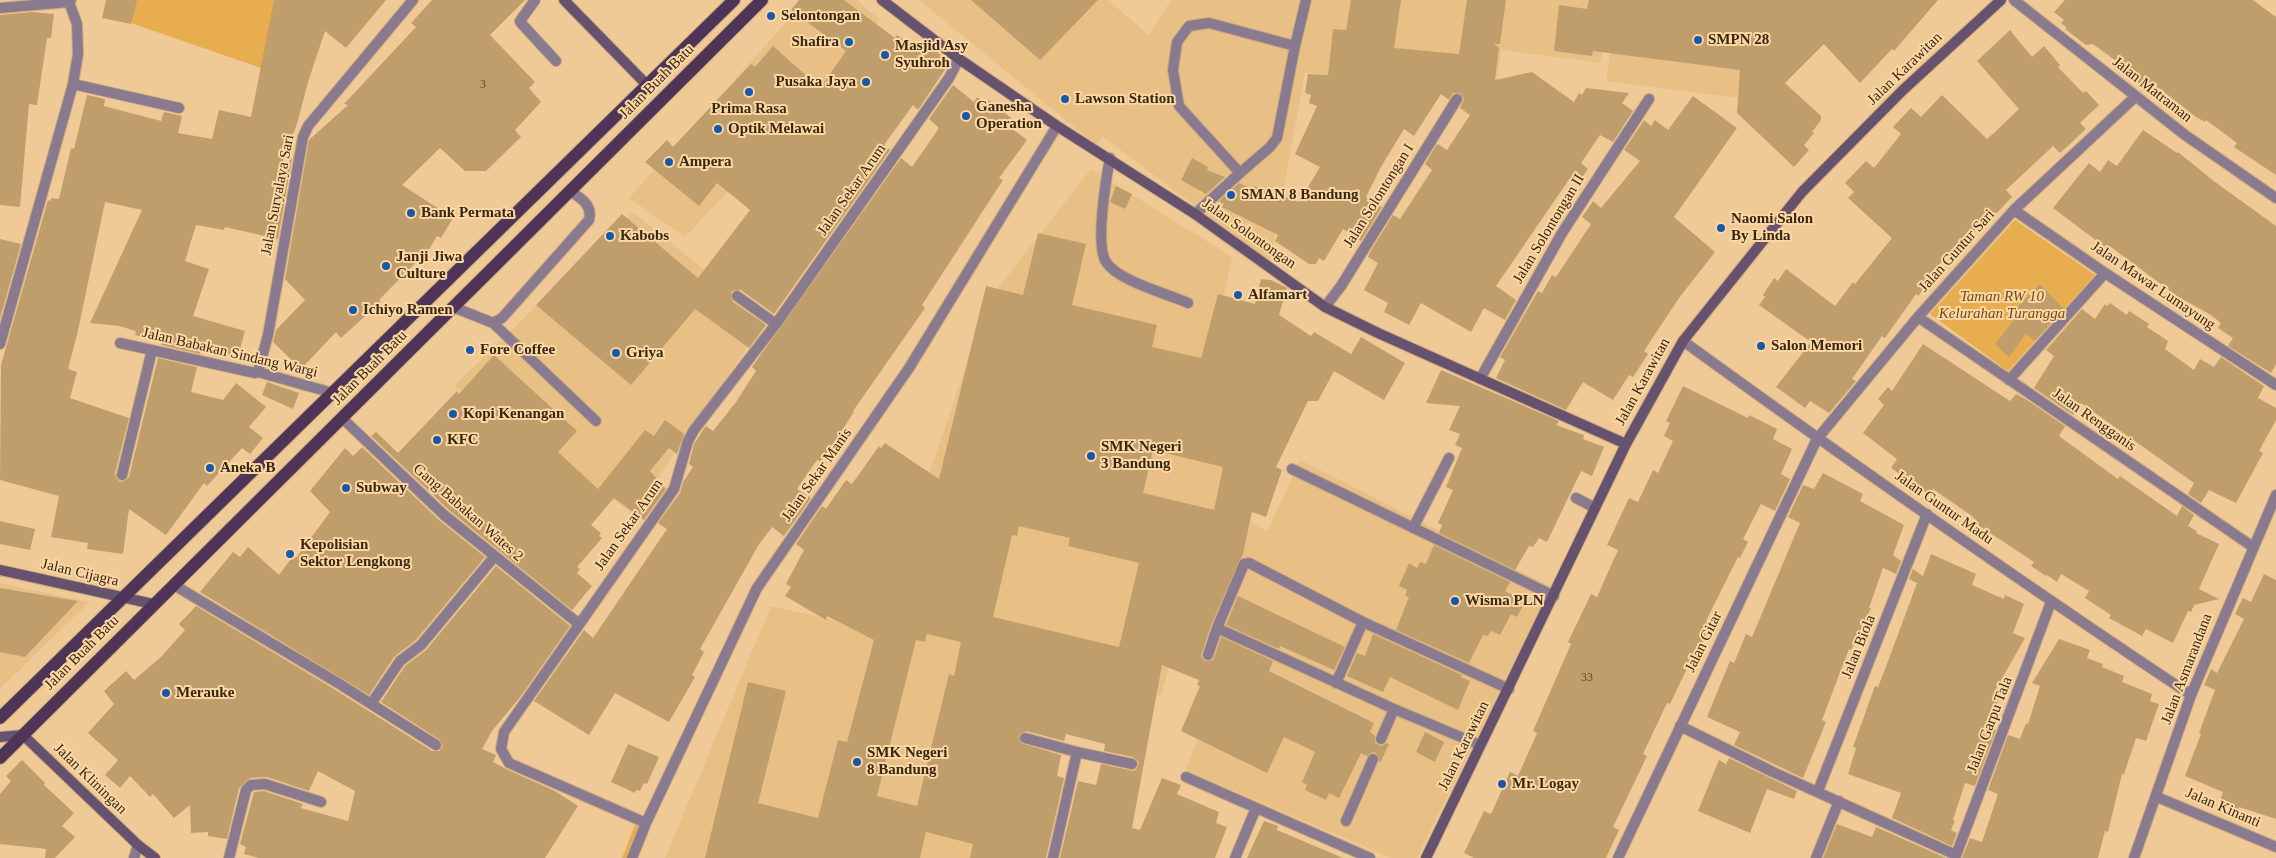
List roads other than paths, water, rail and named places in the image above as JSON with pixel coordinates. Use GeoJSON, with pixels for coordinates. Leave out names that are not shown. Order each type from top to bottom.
{"type":"FeatureCollection","features":[{"type":"Feature","properties":{"kind":"main road","name":"Jalan Buah Batu"},"geometry":{"type":"LineString","coordinates":[[0,718],[734,0]]}},
{"type":"Feature","properties":{"kind":"main road","name":"Jalan Buah Batu"},"geometry":{"type":"LineString","coordinates":[[0,758],[762,0]]}},
{"type":"Feature","properties":{"kind":"street","name":"Jalan Suryalaya Sari"},"geometry":{"type":"LineString","coordinates":[[258,372],[268,335],[303,137],[308,126],[413,0]]}},
{"type":"Feature","properties":{"kind":"street"},"geometry":{"type":"LineString","coordinates":[[535,0],[520,20],[520,23],[556,61]]}},
{"type":"Feature","properties":{"kind":"street"},"geometry":{"type":"LineString","coordinates":[[564,0],[647,85]]}},
{"type":"Feature","properties":{"kind":"street","name":"Jalan Solontongan"},"geometry":{"type":"LineString","coordinates":[[882,0],[959,59],[1057,126],[1110,158],[1195,214],[1325,307],[1378,333],[1626,444]]}},
{"type":"Feature","properties":{"kind":"street"},"geometry":{"type":"LineString","coordinates":[[1195,214],[1270,147],[1277,138],[1294,46],[1306,0]]}},
{"type":"Feature","properties":{"kind":"street","name":"Jalan Karawitan"},"geometry":{"type":"LineString","coordinates":[[1426,858],[1626,444],[1683,341],[1802,192],[1903,90],[2001,0]]}},
{"type":"Feature","properties":{"kind":"street","name":"Jalan Matraman"},"geometry":{"type":"LineString","coordinates":[[2014,0],[2185,135],[2276,198]]}},
{"type":"Feature","properties":{"kind":"street"},"geometry":{"type":"LineString","coordinates":[[0,8],[70,1],[77,24],[78,54],[74,84],[0,344]]}},
{"type":"Feature","properties":{"kind":"street"},"geometry":{"type":"LineString","coordinates":[[1240,173],[1179,106],[1173,70],[1178,42],[1189,26],[1209,23],[1294,46]]}},
{"type":"Feature","properties":{"kind":"street","name":"Jalan Sekar Arum"},"geometry":{"type":"LineString","coordinates":[[646,823],[509,763],[503,754],[501,745],[504,732],[674,489],[688,441],[694,430],[776,324],[949,78],[959,59]]}},
{"type":"Feature","properties":{"kind":"street"},"geometry":{"type":"LineString","coordinates":[[74,84],[179,108]]}},
{"type":"Feature","properties":{"kind":"street","name":"Jalan Guntur Sari"},"geometry":{"type":"LineString","coordinates":[[1817,439],[1918,317],[2014,210],[2135,96]]}},
{"type":"Feature","properties":{"kind":"street","name":"Jalan Solontongan I"},"geometry":{"type":"LineString","coordinates":[[1325,307],[1341,286],[1457,99]]}},
{"type":"Feature","properties":{"kind":"street","name":"Jalan Solontongan II"},"geometry":{"type":"LineString","coordinates":[[1480,379],[1562,233],[1649,99]]}},
{"type":"Feature","properties":{"kind":"street","name":"Jalan Sekar Manis"},"geometry":{"type":"LineString","coordinates":[[632,858],[646,823],[757,588],[909,368],[1057,126]]}},
{"type":"Feature","properties":{"kind":"street"},"geometry":{"type":"LineString","coordinates":[[1110,158],[1100,242],[1106,262],[1121,275],[1188,303]]}},
{"type":"Feature","properties":{"kind":"street"},"geometry":{"type":"LineString","coordinates":[[493,323],[502,318],[589,220],[590,210],[583,199],[570,191]]}},
{"type":"Feature","properties":{"kind":"street","name":"Jalan Mawar Lumayung"},"geometry":{"type":"LineString","coordinates":[[2014,210],[2105,274],[2276,385]]}},
{"type":"Feature","properties":{"kind":"street"},"geometry":{"type":"LineString","coordinates":[[2009,380],[2105,274]]}},
{"type":"Feature","properties":{"kind":"street"},"geometry":{"type":"LineString","coordinates":[[737,296],[776,324]]}},
{"type":"Feature","properties":{"kind":"street"},"geometry":{"type":"LineString","coordinates":[[453,307],[493,323],[596,421]]}},
{"type":"Feature","properties":{"kind":"street","name":"Jalan Rengganis"},"geometry":{"type":"LineString","coordinates":[[1918,317],[2253,547]]}},
{"type":"Feature","properties":{"kind":"street","name":"Jalan Guntur Madu"},"geometry":{"type":"LineString","coordinates":[[1683,341],[1817,439],[2051,602],[2191,695]]}},
{"type":"Feature","properties":{"kind":"street","name":"Jalan Babakan Sindang Wargi"},"geometry":{"type":"LineString","coordinates":[[120,343],[255,373],[258,372],[333,393]]}},
{"type":"Feature","properties":{"kind":"street"},"geometry":{"type":"LineString","coordinates":[[122,475],[152,350]]}},
{"type":"Feature","properties":{"kind":"street","name":"Gang Babakan Wates 2"},"geometry":{"type":"LineString","coordinates":[[342,418],[444,515],[578,624]]}},
{"type":"Feature","properties":{"kind":"street","name":"Jalan Gitar"},"geometry":{"type":"LineString","coordinates":[[1622,857],[1680,726],[1817,439]]}},
{"type":"Feature","properties":{"kind":"street"},"geometry":{"type":"LineString","coordinates":[[1413,528],[1449,458]]}},
{"type":"Feature","properties":{"kind":"street"},"geometry":{"type":"LineString","coordinates":[[1292,469],[1554,596]]}},
{"type":"Feature","properties":{"kind":"street","name":"Jalan Asmarandana"},"geometry":{"type":"LineString","coordinates":[[2134,858],[2157,797],[2191,695],[2276,495]]}},
{"type":"Feature","properties":{"kind":"street"},"geometry":{"type":"LineString","coordinates":[[1576,498],[1596,508]]}},
{"type":"Feature","properties":{"kind":"street","name":"Jalan Biola"},"geometry":{"type":"LineString","coordinates":[[1818,792],[1927,514]]}},
{"type":"Feature","properties":{"kind":"street"},"geometry":{"type":"LineString","coordinates":[[372,704],[400,661],[421,645],[494,557]]}},
{"type":"Feature","properties":{"kind":"street"},"geometry":{"type":"LineString","coordinates":[[1208,655],[1217,628],[1244,564],[1249,563],[1363,622],[1508,689]]}},
{"type":"Feature","properties":{"kind":"street","name":"Jalan Cijagra"},"geometry":{"type":"LineString","coordinates":[[0,570],[154,604]]}},
{"type":"Feature","properties":{"kind":"street"},"geometry":{"type":"LineString","coordinates":[[174,585],[372,704],[436,745]]}},
{"type":"Feature","properties":{"kind":"street","name":"Jalan Garpu Tala"},"geometry":{"type":"LineString","coordinates":[[1955,856],[2051,602]]}},
{"type":"Feature","properties":{"kind":"street"},"geometry":{"type":"LineString","coordinates":[[1336,683],[1363,622]]}},
{"type":"Feature","properties":{"kind":"street"},"geometry":{"type":"LineString","coordinates":[[1217,628],[1394,709],[1480,745]]}},
{"type":"Feature","properties":{"kind":"street"},"geometry":{"type":"LineString","coordinates":[[1381,739],[1394,709]]}},
{"type":"Feature","properties":{"kind":"street"},"geometry":{"type":"LineString","coordinates":[[1680,726],[1773,772],[1955,856]]}},
{"type":"Feature","properties":{"kind":"street"},"geometry":{"type":"LineString","coordinates":[[0,737],[23,735]]}},
{"type":"Feature","properties":{"kind":"street","name":"Jalan Kliningan"},"geometry":{"type":"LineString","coordinates":[[23,735],[138,845],[155,858]]}},
{"type":"Feature","properties":{"kind":"street"},"geometry":{"type":"LineString","coordinates":[[1026,738],[1132,764]]}},
{"type":"Feature","properties":{"kind":"street"},"geometry":{"type":"LineString","coordinates":[[1053,858],[1077,752]]}},
{"type":"Feature","properties":{"kind":"street"},"geometry":{"type":"LineString","coordinates":[[1346,821],[1373,759]]}},
{"type":"Feature","properties":{"kind":"street"},"geometry":{"type":"LineString","coordinates":[[1186,777],[1370,858]]}},
{"type":"Feature","properties":{"kind":"street"},"geometry":{"type":"LineString","coordinates":[[229,858],[246,790],[251,785],[265,784],[321,802]]}},
{"type":"Feature","properties":{"kind":"street","name":"Jalan Kinanti"},"geometry":{"type":"LineString","coordinates":[[2157,797],[2276,847]]}},
{"type":"Feature","properties":{"kind":"street"},"geometry":{"type":"LineString","coordinates":[[1816,858],[1839,801]]}},
{"type":"Feature","properties":{"kind":"street"},"geometry":{"type":"LineString","coordinates":[[1235,858],[1256,808]]}},
{"type":"Feature","properties":{"kind":"street"},"geometry":{"type":"LineString","coordinates":[[134,858],[138,845]]}},
{"type":"Feature","properties":{"kind":"place","name":"Selontongan"},"geometry":{"type":"Point","coordinates":[771,16]}},
{"type":"Feature","properties":{"kind":"place","name":"SMPN 28"},"geometry":{"type":"Point","coordinates":[1698,40]}},
{"type":"Feature","properties":{"kind":"place","name":"Shafira"},"geometry":{"type":"Point","coordinates":[849,42]}},
{"type":"Feature","properties":{"kind":"place","name":"Masjid Asy Syuhroh"},"geometry":{"type":"Point","coordinates":[885,55]}},
{"type":"Feature","properties":{"kind":"place","name":"Pusaka Jaya"},"geometry":{"type":"Point","coordinates":[866,82]}},
{"type":"Feature","properties":{"kind":"place","name":"Prima Rasa"},"geometry":{"type":"Point","coordinates":[749,92]}},
{"type":"Feature","properties":{"kind":"place","name":"Lawson Station"},"geometry":{"type":"Point","coordinates":[1065,99]}},
{"type":"Feature","properties":{"kind":"place","name":"Ganesha Operation"},"geometry":{"type":"Point","coordinates":[966,116]}},
{"type":"Feature","properties":{"kind":"place","name":"Optik Melawai"},"geometry":{"type":"Point","coordinates":[718,129]}},
{"type":"Feature","properties":{"kind":"place","name":"Ampera"},"geometry":{"type":"Point","coordinates":[669,162]}},
{"type":"Feature","properties":{"kind":"place","name":"SMAN 8 Bandung"},"geometry":{"type":"Point","coordinates":[1231,195]}},
{"type":"Feature","properties":{"kind":"place","name":"Bank Permata"},"geometry":{"type":"Point","coordinates":[411,213]}},
{"type":"Feature","properties":{"kind":"place","name":"Naomi Salon By Linda"},"geometry":{"type":"Point","coordinates":[1721,228]}},
{"type":"Feature","properties":{"kind":"place","name":"Kabobs"},"geometry":{"type":"Point","coordinates":[610,236]}},
{"type":"Feature","properties":{"kind":"place","name":"Janji Jiwa Culture"},"geometry":{"type":"Point","coordinates":[386,266]}},
{"type":"Feature","properties":{"kind":"place","name":"Alfamart"},"geometry":{"type":"Point","coordinates":[1238,295]}},
{"type":"Feature","properties":{"kind":"place","name":"Ichiyo Ramen"},"geometry":{"type":"Point","coordinates":[353,310]}},
{"type":"Feature","properties":{"kind":"place","name":"Salon Memori"},"geometry":{"type":"Point","coordinates":[1761,346]}},
{"type":"Feature","properties":{"kind":"place","name":"Fore Coffee"},"geometry":{"type":"Point","coordinates":[470,350]}},
{"type":"Feature","properties":{"kind":"place","name":"Griya"},"geometry":{"type":"Point","coordinates":[616,353]}},
{"type":"Feature","properties":{"kind":"place","name":"Kopi Kenangan"},"geometry":{"type":"Point","coordinates":[453,414]}},
{"type":"Feature","properties":{"kind":"place","name":"KFC"},"geometry":{"type":"Point","coordinates":[437,440]}},
{"type":"Feature","properties":{"kind":"place","name":"SMK Negeri 3 Bandung"},"geometry":{"type":"Point","coordinates":[1091,456]}},
{"type":"Feature","properties":{"kind":"place","name":"Aneka B"},"geometry":{"type":"Point","coordinates":[210,468]}},
{"type":"Feature","properties":{"kind":"place","name":"Subway"},"geometry":{"type":"Point","coordinates":[346,488]}},
{"type":"Feature","properties":{"kind":"place","name":"Kepolisian Sektor Lengkong"},"geometry":{"type":"Point","coordinates":[290,554]}},
{"type":"Feature","properties":{"kind":"place","name":"Wisma PLN"},"geometry":{"type":"Point","coordinates":[1455,601]}},
{"type":"Feature","properties":{"kind":"place","name":"Merauke"},"geometry":{"type":"Point","coordinates":[166,693]}},
{"type":"Feature","properties":{"kind":"place","name":"SMK Negeri 8 Bandung"},"geometry":{"type":"Point","coordinates":[857,762]}},
{"type":"Feature","properties":{"kind":"place","name":"Mr. Logay"},"geometry":{"type":"Point","coordinates":[1502,784]}},
{"type":"Feature","properties":{"kind":"park label","name":"Taman RW 10 Kelurahan Turangga"},"geometry":{"type":"Point","coordinates":[2002,306]}}]}
